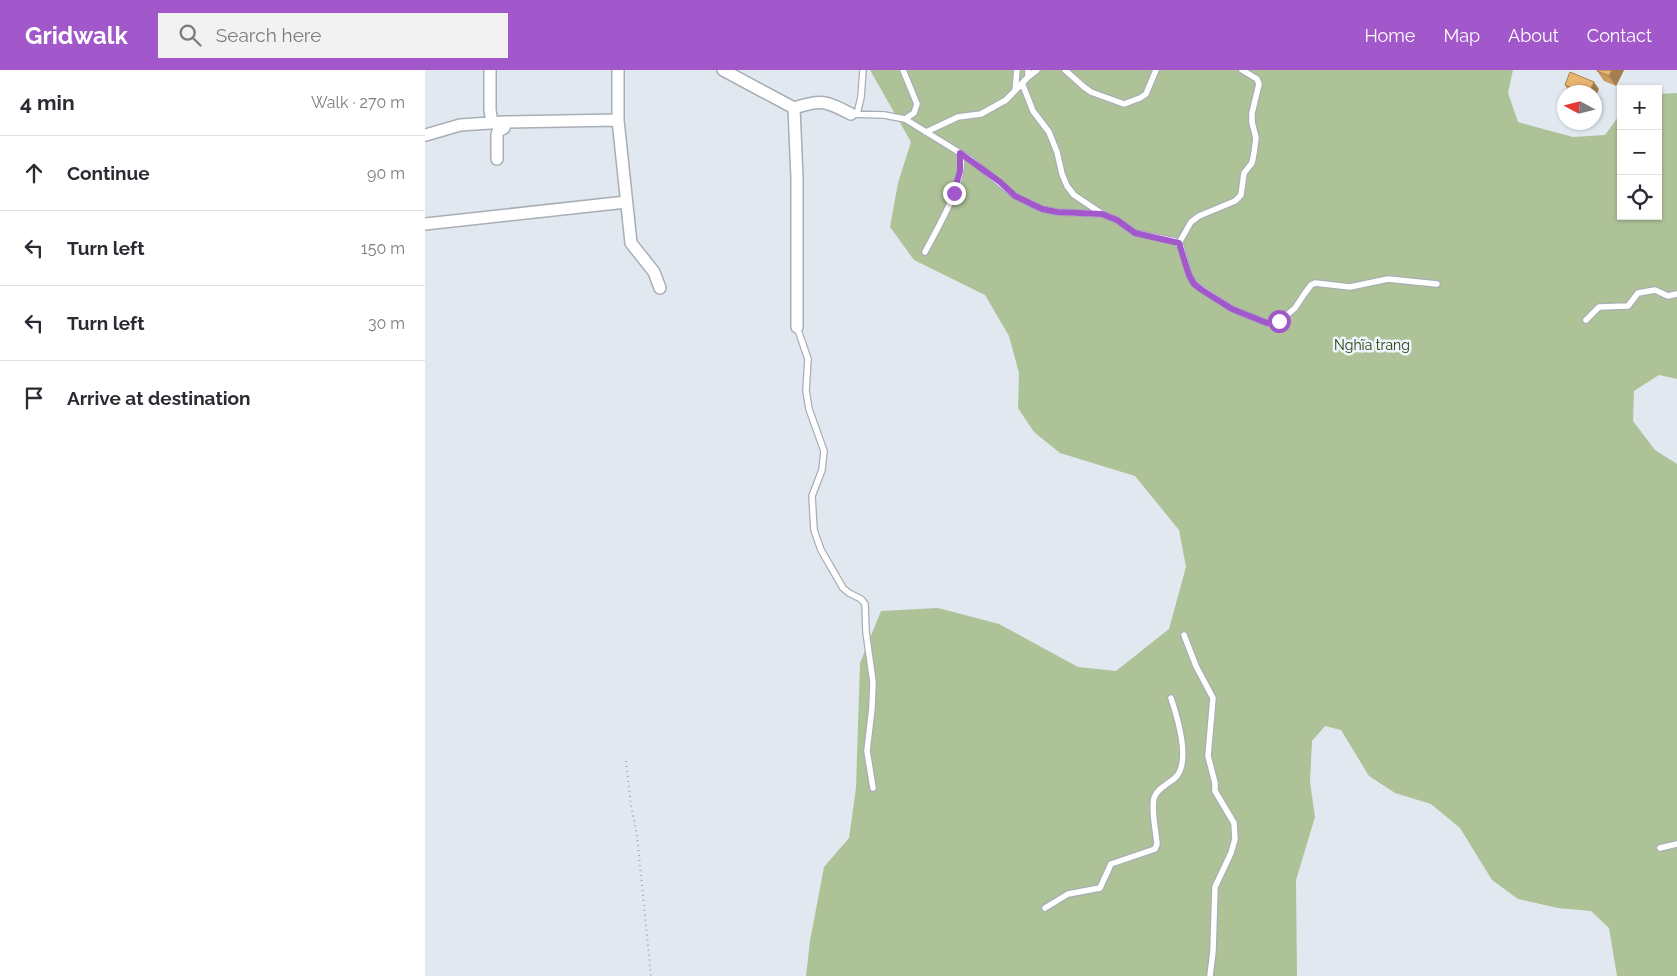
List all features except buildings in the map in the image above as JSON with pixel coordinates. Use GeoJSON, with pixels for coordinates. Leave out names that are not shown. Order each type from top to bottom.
{"type":"FeatureCollection","features":[{"type":"Feature","properties":{"kind":"street"},"geometry":{"type":"LineString","coordinates":[[490,70],[490,110],[492,123]]}},
{"type":"Feature","properties":{"kind":"street"},"geometry":{"type":"LineString","coordinates":[[618,70],[618,120],[631,243],[654,272],[660,288]]}},
{"type":"Feature","properties":{"kind":"street"},"geometry":{"type":"LineString","coordinates":[[723,70],[794,108],[813,102],[829,103],[854,114]]}},
{"type":"Feature","properties":{"kind":"street"},"geometry":{"type":"LineString","coordinates":[[794,108],[797,178],[797,326]]}},
{"type":"Feature","properties":{"kind":"street"},"geometry":{"type":"LineString","coordinates":[[426,135],[460,125],[505,122],[618,120]]}},
{"type":"Feature","properties":{"kind":"street"},"geometry":{"type":"LineString","coordinates":[[497,159],[497,135],[504,128],[505,122]]}},
{"type":"Feature","properties":{"kind":"street"},"geometry":{"type":"LineString","coordinates":[[425,224],[626,202]]}},
{"type":"Feature","properties":{"kind":"lane"},"geometry":{"type":"LineString","coordinates":[[863,70],[861,97],[854,114],[884,115],[905,119],[960,153],[1028,204],[1057,212],[1102,214]]}},
{"type":"Feature","properties":{"kind":"lane"},"geometry":{"type":"LineString","coordinates":[[903,70],[917,104],[914,113],[905,119]]}},
{"type":"Feature","properties":{"kind":"lane"},"geometry":{"type":"LineString","coordinates":[[1015,90],[1017,70]]}},
{"type":"Feature","properties":{"kind":"lane"},"geometry":{"type":"LineString","coordinates":[[1028,70],[1028,77]]}},
{"type":"Feature","properties":{"kind":"lane"},"geometry":{"type":"LineString","coordinates":[[926,132],[959,117],[981,114],[1006,100],[1037,70]]}},
{"type":"Feature","properties":{"kind":"lane"},"geometry":{"type":"LineString","coordinates":[[1065,70],[1091,92],[1124,104],[1146,94],[1156,70]]}},
{"type":"Feature","properties":{"kind":"lane"},"geometry":{"type":"LineString","coordinates":[[1241,70],[1257,79],[1259,84],[1251,122],[1256,138],[1252,163],[1244,173],[1241,195],[1235,200],[1199,216],[1191,222],[1179,243],[1189,275],[1194,284],[1232,309],[1267,323],[1279,321],[1295,308],[1311,285],[1315,283],[1350,288],[1388,279],[1437,284]]}},
{"type":"Feature","properties":{"kind":"lane"},"geometry":{"type":"LineString","coordinates":[[1023,83],[1033,111],[1049,132],[1057,152],[1062,174],[1067,186],[1074,195],[1102,214],[1117,220],[1135,233],[1179,243]]}},
{"type":"Feature","properties":{"kind":"lane"},"geometry":{"type":"LineString","coordinates":[[925,252],[954,193],[960,171],[960,153]]}},
{"type":"Feature","properties":{"kind":"lane"},"geometry":{"type":"LineString","coordinates":[[1586,320],[1599,307],[1628,306],[1637,293],[1655,290],[1667,296],[1677,294]]}},
{"type":"Feature","properties":{"kind":"lane"},"geometry":{"type":"LineString","coordinates":[[797,326],[808,358],[807,391],[809,409],[824,451],[822,470],[812,496],[814,530],[821,550],[843,588],[861,599],[865,604],[866,632],[873,682],[867,751],[873,788]]}},
{"type":"Feature","properties":{"kind":"lane"},"geometry":{"type":"LineString","coordinates":[[1185,635],[1196,666],[1213,698],[1208,756],[1215,783],[1215,791],[1234,823],[1235,839],[1225,868],[1215,887],[1213,951],[1210,976]]}},
{"type":"Feature","properties":{"kind":"lane"},"geometry":{"type":"LineString","coordinates":[[1045,908],[1068,894],[1100,888],[1111,864],[1155,848],[1157,844],[1153,805],[1155,795],[1158,790],[1176,777],[1181,765],[1182,740],[1171,698]]}},
{"type":"Feature","properties":{"kind":"lane"},"geometry":{"type":"LineString","coordinates":[[1660,848],[1677,844]]}},
{"type":"Feature","properties":{"kind":"path"},"geometry":{"type":"LineString","coordinates":[[625,761],[637,835],[651,976]]}},
{"type":"Feature","properties":{"kind":"green space","name":"Nghĩa trang"},"geometry":{"type":"Polygon","coordinates":[[[870,70],[1513,70],[1508,93],[1518,122],[1573,137],[1605,135],[1617,118],[1617,220],[1662,220],[1662,94],[1677,93],[1677,379],[1659,375],[1634,391],[1633,421],[1655,450],[1677,464],[1677,976],[1617,976],[1609,928],[1591,911],[1558,908],[1518,899],[1492,880],[1460,828],[1431,804],[1395,793],[1369,776],[1341,730],[1325,726],[1312,741],[1310,782],[1315,817],[1296,880],[1297,976],[806,976],[810,941],[824,867],[849,838],[856,788],[860,663],[881,611],[938,608],[999,624],[1078,667],[1116,671],[1169,629],[1186,567],[1179,530],[1135,476],[1060,453],[1034,432],[1018,408],[1019,373],[1009,336],[985,295],[914,260],[890,227],[898,183],[911,142],[870,70]]]}},
{"type":"Feature","properties":{"kind":"route"},"geometry":{"type":"LineString","coordinates":[[954,193],[960,171],[960,153],[970,158],[1015,196],[1028,204],[1057,212],[1110,216],[1135,233],[1179,243],[1189,275],[1194,284],[1232,309],[1267,323],[1279,321]]}}]}
